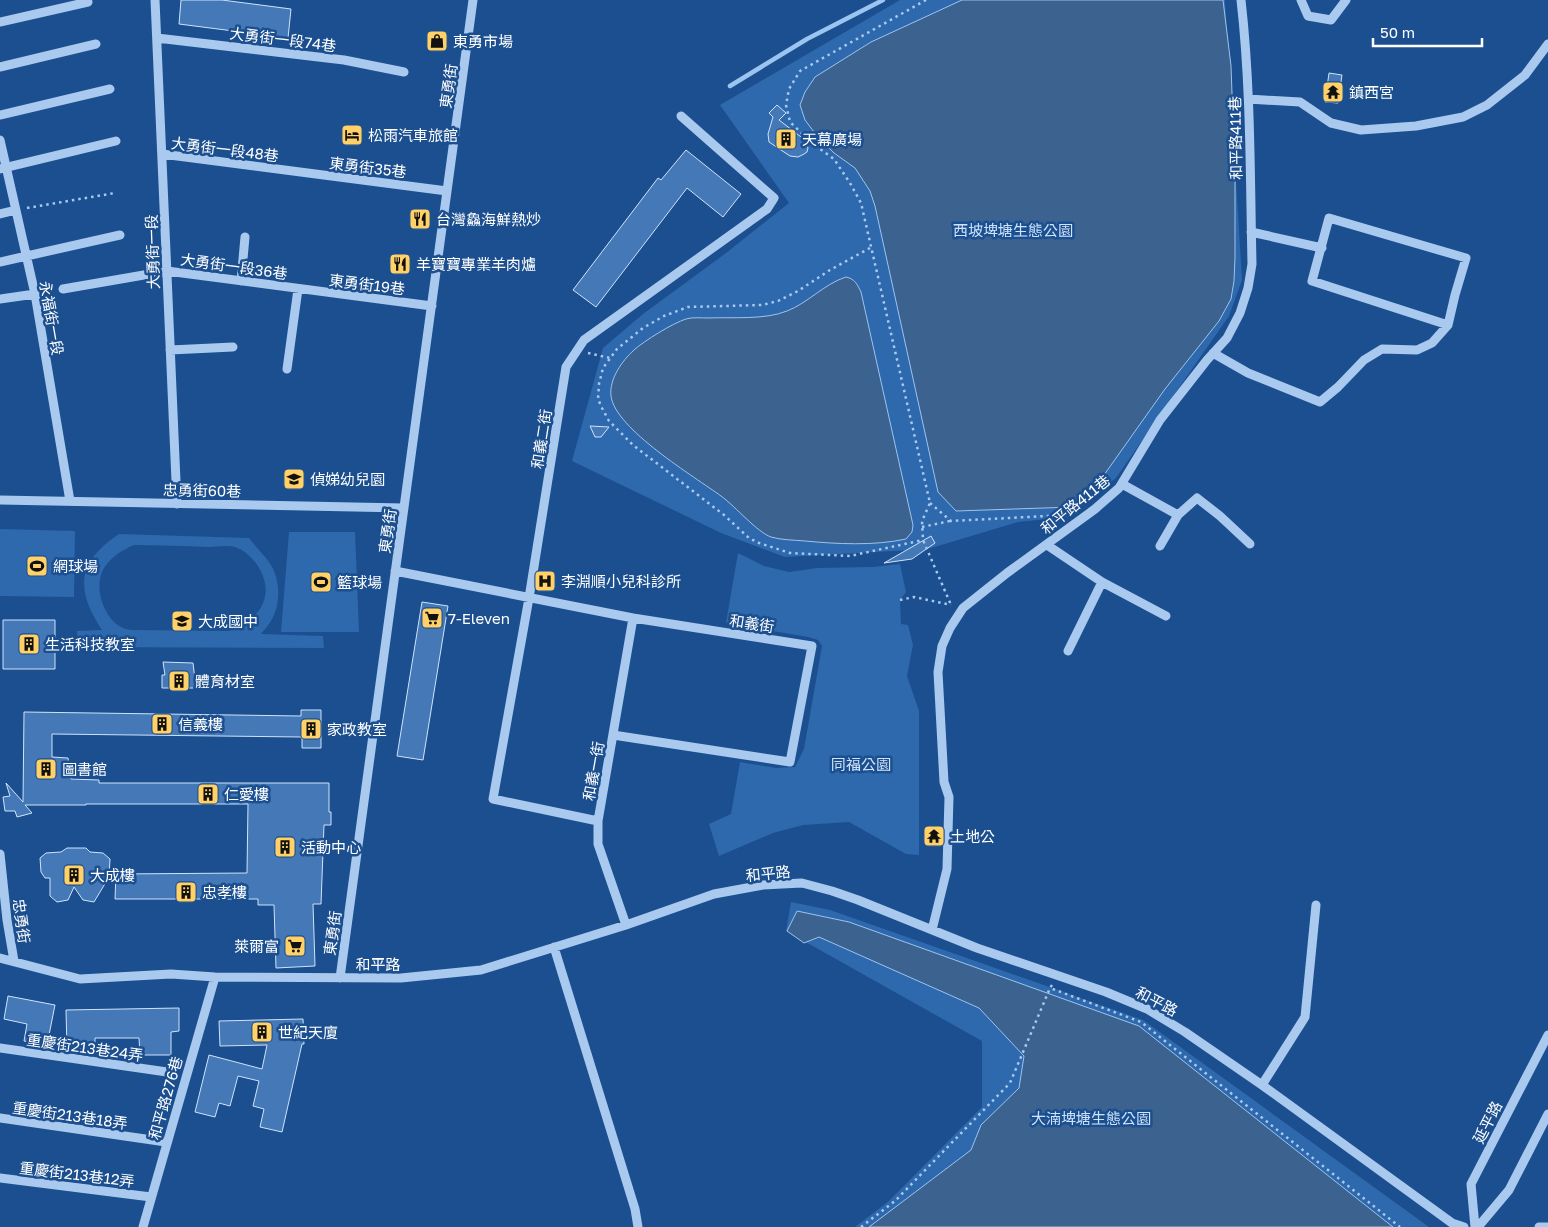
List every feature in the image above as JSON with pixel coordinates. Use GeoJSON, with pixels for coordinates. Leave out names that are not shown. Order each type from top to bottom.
{"type":"FeatureCollection","features":[{"type":"Feature","properties":{"kind":"street","name":"大勇街一段"},"geometry":{"type":"LineString","coordinates":[[155,0],[176,504]]}},
{"type":"Feature","properties":{"kind":"street","name":"東勇街"},"geometry":{"type":"LineString","coordinates":[[340,978],[473,0]]}},
{"type":"Feature","properties":{"kind":"street","name":"和平路411巷"},"geometry":{"type":"LineString","coordinates":[[932,930],[946,869],[948,797],[944,782],[938,672],[942,646],[950,628],[964,608],[1007,573],[1095,510],[1119,488],[1160,420],[1227,338],[1240,313],[1248,288],[1252,264],[1248,99],[1241,0]]}},
{"type":"Feature","properties":{"kind":"street"},"geometry":{"type":"LineString","coordinates":[[1301,0],[1308,16],[1331,20],[1346,0]]}},
{"type":"Feature","properties":{"kind":"street"},"geometry":{"type":"LineString","coordinates":[[0,22],[88,1]]}},
{"type":"Feature","properties":{"kind":"street","name":"大勇街一段74巷"},"geometry":{"type":"LineString","coordinates":[[157,38],[344,60],[404,72]]}},
{"type":"Feature","properties":{"kind":"street"},"geometry":{"type":"LineString","coordinates":[[0,66],[96,44]]}},
{"type":"Feature","properties":{"kind":"street"},"geometry":{"type":"LineString","coordinates":[[1248,99],[1300,102],[1330,123],[1361,130],[1416,126],[1463,117],[1487,105],[1525,75],[1548,44]]}},
{"type":"Feature","properties":{"kind":"street"},"geometry":{"type":"LineString","coordinates":[[0,115],[110,89]]}},
{"type":"Feature","properties":{"kind":"street","name":"和義二街"},"geometry":{"type":"LineString","coordinates":[[598,821],[493,799],[529,598],[566,367],[584,340],[767,209],[774,198],[681,116]]}},
{"type":"Feature","properties":{"kind":"street","name":"永福街一段"},"geometry":{"type":"LineString","coordinates":[[0,140],[3,168],[16,210],[35,294],[70,501]]}},
{"type":"Feature","properties":{"kind":"street"},"geometry":{"type":"LineString","coordinates":[[3,168],[116,141]]}},
{"type":"Feature","properties":{"kind":"street","name":"大勇街一段48巷"},"geometry":{"type":"LineString","coordinates":[[162,154],[286,170]]}},
{"type":"Feature","properties":{"kind":"street","name":"東勇街35巷"},"geometry":{"type":"LineString","coordinates":[[286,170],[447,191]]}},
{"type":"Feature","properties":{"kind":"street"},"geometry":{"type":"LineString","coordinates":[[0,214],[16,210]]}},
{"type":"Feature","properties":{"kind":"street"},"geometry":{"type":"LineString","coordinates":[[1213,354],[1248,373],[1320,402],[1338,387],[1364,360],[1382,349],[1417,350],[1432,343],[1448,324],[1466,258],[1329,218],[1312,281],[1448,324]]}},
{"type":"Feature","properties":{"kind":"street"},"geometry":{"type":"LineString","coordinates":[[1251,232],[1322,248]]}},
{"type":"Feature","properties":{"kind":"street"},"geometry":{"type":"LineString","coordinates":[[0,262],[120,235]]}},
{"type":"Feature","properties":{"kind":"street"},"geometry":{"type":"LineString","coordinates":[[241,281],[246,237]]}},
{"type":"Feature","properties":{"kind":"street","name":"大勇街一段36巷"},"geometry":{"type":"LineString","coordinates":[[63,289],[167,272],[298,289]]}},
{"type":"Feature","properties":{"kind":"street"},"geometry":{"type":"LineString","coordinates":[[287,369],[298,289]]}},
{"type":"Feature","properties":{"kind":"street","name":"東勇街19巷"},"geometry":{"type":"LineString","coordinates":[[298,289],[432,306]]}},
{"type":"Feature","properties":{"kind":"street"},"geometry":{"type":"LineString","coordinates":[[0,299],[35,294]]}},
{"type":"Feature","properties":{"kind":"street"},"geometry":{"type":"LineString","coordinates":[[170,350],[233,347]]}},
{"type":"Feature","properties":{"kind":"street"},"geometry":{"type":"LineString","coordinates":[[1122,484],[1178,515]]}},
{"type":"Feature","properties":{"kind":"street"},"geometry":{"type":"LineString","coordinates":[[1160,546],[1178,515],[1197,498],[1250,544]]}},
{"type":"Feature","properties":{"kind":"street","name":"忠勇街60巷"},"geometry":{"type":"LineString","coordinates":[[0,500],[404,508]]}},
{"type":"Feature","properties":{"kind":"street"},"geometry":{"type":"LineString","coordinates":[[1047,545],[1102,582],[1166,616]]}},
{"type":"Feature","properties":{"kind":"street","name":"和義街"},"geometry":{"type":"LineString","coordinates":[[395,571],[633,618],[812,646],[790,762],[614,735]]}},
{"type":"Feature","properties":{"kind":"street"},"geometry":{"type":"LineString","coordinates":[[1068,651],[1102,582]]}},
{"type":"Feature","properties":{"kind":"street","name":"和義一街"},"geometry":{"type":"LineString","coordinates":[[626,925],[598,844],[598,821],[633,618]]}},
{"type":"Feature","properties":{"kind":"street","name":"忠勇街"},"geometry":{"type":"LineString","coordinates":[[0,854],[7,920],[14,961]]}},
{"type":"Feature","properties":{"kind":"street","name":"和平路"},"geometry":{"type":"LineString","coordinates":[[0,958],[80,979],[171,974],[215,977],[402,978],[481,970],[626,925],[714,894],[763,885],[802,883],[858,900],[977,948],[1106,992],[1148,1009],[1262,1085],[1452,1223],[1464,1227]]}},
{"type":"Feature","properties":{"kind":"street"},"geometry":{"type":"LineString","coordinates":[[1262,1085],[1305,1017],[1316,905]]}},
{"type":"Feature","properties":{"kind":"street"},"geometry":{"type":"LineString","coordinates":[[554,947],[635,1208],[638,1227]]}},
{"type":"Feature","properties":{"kind":"street","name":"和平路276巷"},"geometry":{"type":"LineString","coordinates":[[143,1227],[215,977]]}},
{"type":"Feature","properties":{"kind":"street","name":"延平路"},"geometry":{"type":"LineString","coordinates":[[1476,1227],[1471,1184],[1548,1035]]}},
{"type":"Feature","properties":{"kind":"street","name":"重慶街213巷24弄"},"geometry":{"type":"LineString","coordinates":[[0,1048],[166,1072]]}},
{"type":"Feature","properties":{"kind":"street","name":"延平路"},"geometry":{"type":"LineString","coordinates":[[1476,1227],[1509,1190],[1548,1114]]}},
{"type":"Feature","properties":{"kind":"street","name":"重慶街213巷18弄"},"geometry":{"type":"LineString","coordinates":[[0,1118],[166,1142]]}},
{"type":"Feature","properties":{"kind":"street","name":"重慶街213巷12弄"},"geometry":{"type":"LineString","coordinates":[[0,1178],[151,1197]]}},
{"type":"Feature","properties":{"kind":"street"},"geometry":{"type":"LineString","coordinates":[[1540,1227],[1548,1227]]}},
{"type":"Feature","properties":{"kind":"path"},"geometry":{"type":"LineString","coordinates":[[926,0],[800,70],[789,90],[786,105],[790,122],[813,144],[834,159],[861,202],[870,248],[930,503],[951,521]]}},
{"type":"Feature","properties":{"kind":"path"},"geometry":{"type":"LineString","coordinates":[[16,210],[116,193]]}},
{"type":"Feature","properties":{"kind":"path"},"geometry":{"type":"LineString","coordinates":[[870,248],[778,301],[762,305],[688,307],[664,316],[643,328],[617,349],[603,368],[598,399],[609,421],[633,444],[724,515],[749,538],[759,543],[790,553],[850,556],[923,540]]}},
{"type":"Feature","properties":{"kind":"path"},"geometry":{"type":"LineString","coordinates":[[576,350],[610,358]]}},
{"type":"Feature","properties":{"kind":"path"},"geometry":{"type":"LineString","coordinates":[[930,503],[922,521],[923,540],[951,605],[950,628]]}},
{"type":"Feature","properties":{"kind":"path"},"geometry":{"type":"LineString","coordinates":[[922,526],[951,521],[1072,515]]}},
{"type":"Feature","properties":{"kind":"path"},"geometry":{"type":"LineString","coordinates":[[900,600],[914,597],[951,605]]}},
{"type":"Feature","properties":{"kind":"path"},"geometry":{"type":"LineString","coordinates":[[861,1227],[896,1201],[1010,1083],[1056,975]]}},
{"type":"Feature","properties":{"kind":"path"},"geometry":{"type":"LineString","coordinates":[[1050,988],[1141,1022],[1400,1227]]}},
{"type":"Feature","properties":{"kind":"green space","name":"西坡埤塘生態公園"},"geometry":{"type":"Polygon","coordinates":[[[900,0],[1225,0],[1242,280],[1229,316],[1116,478],[1067,517],[1018,522],[928,549],[785,557],[721,533],[572,461],[603,348],[643,314],[726,253],[789,203],[720,105],[900,0]]]}},
{"type":"Feature","properties":{"kind":"green space","name":"網球場"},"geometry":{"type":"Polygon","coordinates":[[[0,529],[75,531],[74,597],[0,596],[0,529]]]}},
{"type":"Feature","properties":{"kind":"green space","name":"籃球場"},"geometry":{"type":"Polygon","coordinates":[[[289,532],[355,532],[359,632],[281,632],[289,532]]]}},
{"type":"Feature","properties":{"kind":"green space"},"geometry":{"type":"Polygon","coordinates":[[[119,534],[249,538],[269,562],[278,584],[277,607],[270,623],[261,634],[323,636],[324,648],[78,647],[77,631],[102,630],[87,602],[84,589],[88,566],[105,544],[119,534]],[[134,545],[110,560],[104,568],[99,583],[105,609],[109,616],[122,628],[132,630],[228,631],[240,626],[256,614],[263,603],[266,589],[265,581],[253,560],[242,550],[229,546],[134,545]]]}},
{"type":"Feature","properties":{"kind":"green space","name":"同福公園"},"geometry":{"type":"Polygon","coordinates":[[[738,553],[764,566],[789,572],[817,568],[873,567],[900,564],[906,592],[900,600],[901,624],[908,625],[913,645],[907,676],[919,711],[919,855],[906,854],[849,822],[803,825],[773,833],[719,856],[709,824],[731,814],[740,762],[776,768],[795,767],[804,749],[822,646],[818,640],[808,637],[726,623],[738,553]]]}},
{"type":"Feature","properties":{"kind":"green space","name":"大湳埤塘生態公園"},"geometry":{"type":"Polygon","coordinates":[[[791,902],[830,910],[1143,1020],[1429,1227],[855,1227],[889,1201],[982,1107],[982,1041],[786,931],[791,902]]]}},
{"type":"Feature","properties":{"kind":"shaded area"},"geometry":{"type":"Polygon","coordinates":[[[962,0],[1223,0],[1231,66],[1235,175],[1235,258],[1231,299],[1219,321],[1165,389],[1104,475],[1073,507],[956,511],[938,492],[875,206],[870,191],[855,168],[834,153],[817,136],[805,120],[800,105],[805,92],[815,77],[871,42],[962,0]]]}},
{"type":"Feature","properties":{"kind":"shaded area"},"geometry":{"type":"Polygon","coordinates":[[[846,277],[857,284],[861,292],[913,525],[912,532],[906,539],[868,544],[830,543],[771,537],[759,530],[721,496],[658,451],[626,423],[616,409],[611,396],[612,383],[625,359],[634,350],[680,321],[691,318],[749,317],[778,314],[795,308],[830,284],[846,277]]]}},
{"type":"Feature","properties":{"kind":"shaded area","name":"大湳埤塘生態公園"},"geometry":{"type":"Polygon","coordinates":[[[797,911],[849,922],[1139,1026],[1393,1227],[869,1227],[971,1150],[981,1125],[1019,1088],[1024,1056],[979,1008],[819,937],[804,943],[787,931],[797,911]]]}},
{"type":"Feature","properties":{"kind":"building"},"geometry":{"type":"Polygon","coordinates":[[[181,0],[222,0],[291,9],[288,38],[179,24],[181,0]]]}},
{"type":"Feature","properties":{"kind":"building","name":"鎮西宮"},"geometry":{"type":"Polygon","coordinates":[[[1329,73],[1342,75],[1338,103],[1325,102],[1329,73]]]}},
{"type":"Feature","properties":{"kind":"building","name":"天幕廣場"},"geometry":{"type":"Polygon","coordinates":[[[777,105],[786,113],[779,120],[805,140],[808,148],[807,152],[798,157],[790,156],[769,142],[768,134],[773,117],[769,113],[777,105]]]}},
{"type":"Feature","properties":{"kind":"building"},"geometry":{"type":"Polygon","coordinates":[[[686,150],[741,194],[723,217],[687,188],[596,307],[573,290],[658,178],[661,180],[686,150]]]}},
{"type":"Feature","properties":{"kind":"building"},"geometry":{"type":"Polygon","coordinates":[[[590,426],[609,427],[601,437],[595,437],[590,426]]]}},
{"type":"Feature","properties":{"kind":"building"},"geometry":{"type":"Polygon","coordinates":[[[931,536],[935,543],[912,559],[884,563],[931,536]]]}},
{"type":"Feature","properties":{"kind":"building"},"geometry":{"type":"Polygon","coordinates":[[[422,602],[448,606],[423,760],[397,756],[422,602]]]}},
{"type":"Feature","properties":{"kind":"building","name":"生活科技教室"},"geometry":{"type":"Polygon","coordinates":[[[3,620],[55,620],[55,669],[3,669],[3,620]]]}},
{"type":"Feature","properties":{"kind":"building"},"geometry":{"type":"Polygon","coordinates":[[[163,662],[193,663],[196,688],[162,688],[162,675],[165,675],[163,662]]]}},
{"type":"Feature","properties":{"kind":"building"},"geometry":{"type":"Polygon","coordinates":[[[301,710],[321,710],[321,748],[302,748],[302,737],[52,734],[52,757],[68,758],[71,779],[99,780],[99,783],[329,783],[331,825],[324,825],[321,904],[313,904],[315,966],[276,968],[274,905],[258,905],[258,899],[115,899],[116,874],[247,873],[248,804],[25,805],[32,813],[17,817],[15,811],[5,811],[3,797],[10,796],[6,783],[23,802],[24,712],[301,716],[301,710]]]}},
{"type":"Feature","properties":{"kind":"building","name":"大成樓"},"geometry":{"type":"Polygon","coordinates":[[[67,848],[86,848],[90,852],[103,853],[110,859],[109,877],[94,902],[83,900],[74,887],[68,900],[57,902],[50,896],[50,878],[45,878],[41,872],[40,858],[46,853],[61,852],[67,848]]]}},
{"type":"Feature","properties":{"kind":"building"},"geometry":{"type":"Polygon","coordinates":[[[8,996],[55,1005],[47,1045],[24,1041],[27,1024],[4,1019],[8,996]]]}},
{"type":"Feature","properties":{"kind":"building"},"geometry":{"type":"Polygon","coordinates":[[[179,1008],[179,1031],[171,1032],[171,1055],[140,1055],[139,1038],[95,1038],[95,1048],[67,1049],[66,1010],[179,1008]]]}},
{"type":"Feature","properties":{"kind":"building"},"geometry":{"type":"Polygon","coordinates":[[[303,1019],[304,1044],[302,1044],[282,1132],[260,1127],[264,1109],[253,1106],[259,1081],[238,1076],[230,1106],[219,1103],[215,1117],[195,1112],[209,1055],[262,1069],[267,1045],[220,1046],[219,1021],[303,1019]]]}},
{"type":"Feature","properties":{"kind":"waterway"},"geometry":{"type":"LineString","coordinates":[[730,86],[807,39],[883,0]]}},
{"type":"Feature","properties":{"kind":"place","name":"東勇市場"},"geometry":{"type":"Point","coordinates":[437,41]}},
{"type":"Feature","properties":{"kind":"place","name":"鎮西宮"},"geometry":{"type":"Point","coordinates":[1333,92]}},
{"type":"Feature","properties":{"kind":"place","name":"松雨汽車旅館"},"geometry":{"type":"Point","coordinates":[352,135]}},
{"type":"Feature","properties":{"kind":"place","name":"天幕廣場"},"geometry":{"type":"Point","coordinates":[786,139]}},
{"type":"Feature","properties":{"kind":"place","name":"台灣鱻海鮮熱炒"},"geometry":{"type":"Point","coordinates":[420,219]}},
{"type":"Feature","properties":{"kind":"place","name":"羊寶寶專業羊肉爐"},"geometry":{"type":"Point","coordinates":[400,264]}},
{"type":"Feature","properties":{"kind":"place","name":"偵娣幼兒園"},"geometry":{"type":"Point","coordinates":[294,479]}},
{"type":"Feature","properties":{"kind":"place","name":"網球場"},"geometry":{"type":"Point","coordinates":[37,566]}},
{"type":"Feature","properties":{"kind":"place","name":"李淵順小兒科診所"},"geometry":{"type":"Point","coordinates":[545,581]}},
{"type":"Feature","properties":{"kind":"place","name":"籃球場"},"geometry":{"type":"Point","coordinates":[321,582]}},
{"type":"Feature","properties":{"kind":"place","name":"7-Eleven"},"geometry":{"type":"Point","coordinates":[432,618]}},
{"type":"Feature","properties":{"kind":"place","name":"大成國中"},"geometry":{"type":"Point","coordinates":[182,621]}},
{"type":"Feature","properties":{"kind":"place","name":"生活科技教室"},"geometry":{"type":"Point","coordinates":[29,644]}},
{"type":"Feature","properties":{"kind":"place","name":"體育材室"},"geometry":{"type":"Point","coordinates":[179,681]}},
{"type":"Feature","properties":{"kind":"place","name":"信義樓"},"geometry":{"type":"Point","coordinates":[162,724]}},
{"type":"Feature","properties":{"kind":"place","name":"家政教室"},"geometry":{"type":"Point","coordinates":[311,729]}},
{"type":"Feature","properties":{"kind":"place","name":"圖書館"},"geometry":{"type":"Point","coordinates":[46,769]}},
{"type":"Feature","properties":{"kind":"place","name":"仁愛樓"},"geometry":{"type":"Point","coordinates":[208,794]}},
{"type":"Feature","properties":{"kind":"place","name":"土地公"},"geometry":{"type":"Point","coordinates":[934,836]}},
{"type":"Feature","properties":{"kind":"place","name":"活動中心"},"geometry":{"type":"Point","coordinates":[285,847]}},
{"type":"Feature","properties":{"kind":"place","name":"大成樓"},"geometry":{"type":"Point","coordinates":[74,875]}},
{"type":"Feature","properties":{"kind":"place","name":"忠孝樓"},"geometry":{"type":"Point","coordinates":[186,892]}},
{"type":"Feature","properties":{"kind":"place","name":"萊爾富"},"geometry":{"type":"Point","coordinates":[295,946]}},
{"type":"Feature","properties":{"kind":"place","name":"世紀天廈"},"geometry":{"type":"Point","coordinates":[262,1032]}}]}
